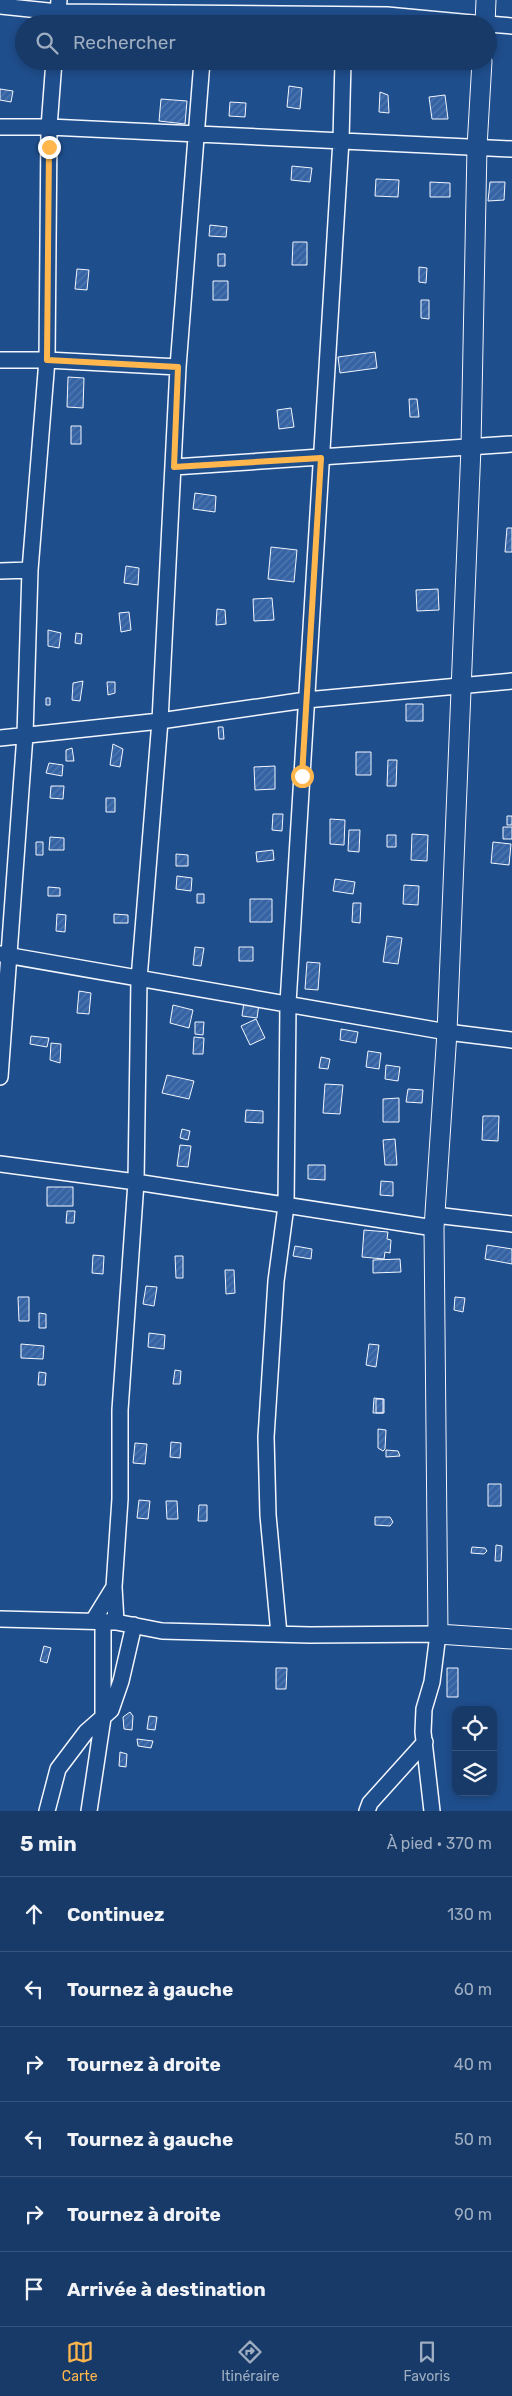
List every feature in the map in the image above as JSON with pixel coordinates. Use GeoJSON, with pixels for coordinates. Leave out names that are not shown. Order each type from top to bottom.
{"type":"FeatureCollection","features":[{"type":"Feature","properties":{"kind":"street"},"geometry":{"type":"LineString","coordinates":[[485,15],[486,0]]}},
{"type":"Feature","properties":{"kind":"street"},"geometry":{"type":"LineString","coordinates":[[0,6],[58,12],[344,13],[387,15]]}},
{"type":"Feature","properties":{"kind":"street"},"geometry":{"type":"LineString","coordinates":[[497,25],[512,26]]}},
{"type":"Feature","properties":{"kind":"street"},"geometry":{"type":"LineString","coordinates":[[0,1077],[5,954],[26,735],[30,570],[47,360],[49,127],[53,70]]}},
{"type":"Feature","properties":{"kind":"street"},"geometry":{"type":"LineString","coordinates":[[89,1811],[102,1718],[104,1621],[114,1587],[120,1499],[120,1410],[136,1182],[139,979],[160,721],[178,367],[201,70]]}},
{"type":"Feature","properties":{"kind":"street"},"geometry":{"type":"LineString","coordinates":[[279,1634],[268,1515],[266,1437],[276,1281],[286,1206],[288,1003],[341,140],[343,70]]}},
{"type":"Feature","properties":{"kind":"street"},"geometry":{"type":"LineString","coordinates":[[432,1811],[423,1732],[424,1709],[432,1682],[438,1634],[434,1222],[447,1032],[459,685],[470,447],[476,147],[481,70]]}},
{"type":"Feature","properties":{"kind":"street"},"geometry":{"type":"LineString","coordinates":[[0,127],[49,127],[512,149]]}},
{"type":"Feature","properties":{"kind":"street"},"geometry":{"type":"LineString","coordinates":[[0,360],[47,360],[178,367]]}},
{"type":"Feature","properties":{"kind":"street"},"geometry":{"type":"LineString","coordinates":[[174,467],[512,444]]}},
{"type":"Feature","properties":{"kind":"street"},"geometry":{"type":"LineString","coordinates":[[0,571],[30,570]]}},
{"type":"Feature","properties":{"kind":"street"},"geometry":{"type":"LineString","coordinates":[[0,738],[160,721],[306,700],[512,681]]}},
{"type":"Feature","properties":{"kind":"street"},"geometry":{"type":"LineString","coordinates":[[5,954],[447,1032],[512,1040]]}},
{"type":"Feature","properties":{"kind":"street"},"geometry":{"type":"LineString","coordinates":[[0,1164],[136,1182],[286,1206],[434,1222],[512,1224]]}},
{"type":"Feature","properties":{"kind":"street"},"geometry":{"type":"LineString","coordinates":[[104,1621],[114,1587]]}},
{"type":"Feature","properties":{"kind":"street"},"geometry":{"type":"LineString","coordinates":[[0,1619],[104,1621],[162,1631],[279,1634],[438,1634],[512,1639]]}},
{"type":"Feature","properties":{"kind":"street"},"geometry":{"type":"LineString","coordinates":[[47,1811],[58,1769],[86,1732],[111,1710],[121,1681],[134,1625]]}},
{"type":"Feature","properties":{"kind":"street"},"geometry":{"type":"LineString","coordinates":[[367,1811],[370,1803],[425,1742]]}},
{"type":"Feature","properties":{"kind":"building"},"geometry":{"type":"Polygon","coordinates":[[[289,86],[302,88],[300,109],[287,107],[289,86]]]}},
{"type":"Feature","properties":{"kind":"building"},"geometry":{"type":"Polygon","coordinates":[[[0,89],[13,91],[11,102],[0,100],[0,89]]]}},
{"type":"Feature","properties":{"kind":"building"},"geometry":{"type":"Polygon","coordinates":[[[380,92],[388,95],[389,113],[379,112],[380,92]]]}},
{"type":"Feature","properties":{"kind":"building"},"geometry":{"type":"Polygon","coordinates":[[[445,95],[448,119],[432,119],[429,97],[445,95]]]}},
{"type":"Feature","properties":{"kind":"building"},"geometry":{"type":"Polygon","coordinates":[[[161,99],[187,101],[185,124],[159,121],[161,99]]]}},
{"type":"Feature","properties":{"kind":"building"},"geometry":{"type":"Polygon","coordinates":[[[230,102],[246,103],[245,117],[229,116],[230,102]]]}},
{"type":"Feature","properties":{"kind":"building"},"geometry":{"type":"Polygon","coordinates":[[[292,166],[312,168],[310,182],[291,180],[292,166]]]}},
{"type":"Feature","properties":{"kind":"building"},"geometry":{"type":"Polygon","coordinates":[[[376,179],[399,180],[398,197],[375,196],[376,179]]]}},
{"type":"Feature","properties":{"kind":"building"},"geometry":{"type":"Polygon","coordinates":[[[430,182],[450,183],[450,197],[430,197],[430,182]]]}},
{"type":"Feature","properties":{"kind":"building"},"geometry":{"type":"Polygon","coordinates":[[[490,182],[505,182],[504,200],[488,201],[490,182]]]}},
{"type":"Feature","properties":{"kind":"building"},"geometry":{"type":"Polygon","coordinates":[[[210,225],[227,227],[226,237],[209,236],[210,225]]]}},
{"type":"Feature","properties":{"kind":"building"},"geometry":{"type":"Polygon","coordinates":[[[293,242],[307,242],[307,265],[292,265],[293,242]]]}},
{"type":"Feature","properties":{"kind":"building"},"geometry":{"type":"Polygon","coordinates":[[[218,254],[225,254],[225,266],[218,266],[218,254]]]}},
{"type":"Feature","properties":{"kind":"building"},"geometry":{"type":"Polygon","coordinates":[[[419,267],[427,268],[426,283],[419,282],[419,267]]]}},
{"type":"Feature","properties":{"kind":"building"},"geometry":{"type":"Polygon","coordinates":[[[77,269],[89,270],[87,290],[75,289],[77,269]]]}},
{"type":"Feature","properties":{"kind":"building"},"geometry":{"type":"Polygon","coordinates":[[[213,281],[228,281],[228,300],[213,300],[213,281]]]}},
{"type":"Feature","properties":{"kind":"building"},"geometry":{"type":"Polygon","coordinates":[[[421,300],[429,300],[429,319],[421,318],[421,300]]]}},
{"type":"Feature","properties":{"kind":"building"},"geometry":{"type":"Polygon","coordinates":[[[375,352],[377,368],[340,373],[338,357],[375,352]]]}},
{"type":"Feature","properties":{"kind":"building"},"geometry":{"type":"Polygon","coordinates":[[[68,377],[84,378],[83,408],[67,407],[68,377]]]}},
{"type":"Feature","properties":{"kind":"building"},"geometry":{"type":"Polygon","coordinates":[[[409,399],[417,399],[419,417],[410,417],[409,399]]]}},
{"type":"Feature","properties":{"kind":"building"},"geometry":{"type":"Polygon","coordinates":[[[291,408],[294,427],[279,429],[277,410],[291,408]]]}},
{"type":"Feature","properties":{"kind":"building"},"geometry":{"type":"Polygon","coordinates":[[[71,426],[81,426],[81,444],[71,444],[71,426]]]}},
{"type":"Feature","properties":{"kind":"building"},"geometry":{"type":"Polygon","coordinates":[[[195,493],[216,496],[215,512],[193,509],[195,493]]]}},
{"type":"Feature","properties":{"kind":"building"},"geometry":{"type":"Polygon","coordinates":[[[507,528],[512,528],[512,552],[505,552],[507,528]]]}},
{"type":"Feature","properties":{"kind":"building"},"geometry":{"type":"Polygon","coordinates":[[[271,547],[297,550],[294,582],[268,579],[271,547]]]}},
{"type":"Feature","properties":{"kind":"building"},"geometry":{"type":"Polygon","coordinates":[[[126,566],[139,568],[138,585],[124,583],[126,566]]]}},
{"type":"Feature","properties":{"kind":"building"},"geometry":{"type":"Polygon","coordinates":[[[438,589],[439,610],[417,611],[416,590],[438,589]]]}},
{"type":"Feature","properties":{"kind":"building"},"geometry":{"type":"Polygon","coordinates":[[[272,598],[274,620],[254,621],[253,599],[272,598]]]}},
{"type":"Feature","properties":{"kind":"building"},"geometry":{"type":"Polygon","coordinates":[[[217,609],[225,610],[226,624],[216,625],[217,609]]]}},
{"type":"Feature","properties":{"kind":"building"},"geometry":{"type":"Polygon","coordinates":[[[129,612],[131,630],[121,632],[119,613],[129,612]]]}},
{"type":"Feature","properties":{"kind":"building"},"geometry":{"type":"Polygon","coordinates":[[[48,630],[61,633],[59,648],[48,646],[48,630]]]}},
{"type":"Feature","properties":{"kind":"building"},"geometry":{"type":"Polygon","coordinates":[[[76,633],[82,634],[81,644],[75,643],[76,633]]]}},
{"type":"Feature","properties":{"kind":"building"},"geometry":{"type":"Polygon","coordinates":[[[83,681],[80,701],[72,700],[73,683],[83,681]]]}},
{"type":"Feature","properties":{"kind":"building"},"geometry":{"type":"Polygon","coordinates":[[[107,682],[115,682],[115,693],[108,695],[107,682]]]}},
{"type":"Feature","properties":{"kind":"building"},"geometry":{"type":"Polygon","coordinates":[[[46,698],[50,698],[50,705],[46,705],[46,698]]]}},
{"type":"Feature","properties":{"kind":"building"},"geometry":{"type":"Polygon","coordinates":[[[406,704],[423,704],[423,721],[406,721],[406,704]]]}},
{"type":"Feature","properties":{"kind":"building"},"geometry":{"type":"Polygon","coordinates":[[[218,727],[223,727],[224,739],[219,739],[218,727]]]}},
{"type":"Feature","properties":{"kind":"building"},"geometry":{"type":"Polygon","coordinates":[[[113,744],[123,749],[120,767],[110,765],[113,744]]]}},
{"type":"Feature","properties":{"kind":"building"},"geometry":{"type":"Polygon","coordinates":[[[72,748],[74,761],[66,761],[66,750],[72,748]]]}},
{"type":"Feature","properties":{"kind":"building"},"geometry":{"type":"Polygon","coordinates":[[[356,752],[371,752],[371,775],[356,775],[356,752]]]}},
{"type":"Feature","properties":{"kind":"building"},"geometry":{"type":"Polygon","coordinates":[[[388,760],[397,760],[396,786],[387,786],[388,760]]]}},
{"type":"Feature","properties":{"kind":"building"},"geometry":{"type":"Polygon","coordinates":[[[49,763],[63,765],[62,776],[46,773],[49,763]]]}},
{"type":"Feature","properties":{"kind":"building"},"geometry":{"type":"Polygon","coordinates":[[[275,766],[275,789],[255,790],[254,767],[275,766]]]}},
{"type":"Feature","properties":{"kind":"building"},"geometry":{"type":"Polygon","coordinates":[[[51,786],[64,786],[63,799],[50,798],[51,786]]]}},
{"type":"Feature","properties":{"kind":"building"},"geometry":{"type":"Polygon","coordinates":[[[106,798],[115,798],[115,812],[106,812],[106,798]]]}},
{"type":"Feature","properties":{"kind":"building"},"geometry":{"type":"Polygon","coordinates":[[[273,814],[283,814],[282,831],[272,830],[273,814]]]}},
{"type":"Feature","properties":{"kind":"building"},"geometry":{"type":"Polygon","coordinates":[[[507,816],[512,816],[512,825],[507,825],[507,816]]]}},
{"type":"Feature","properties":{"kind":"building"},"geometry":{"type":"Polygon","coordinates":[[[330,819],[345,820],[344,845],[330,844],[330,819]]]}},
{"type":"Feature","properties":{"kind":"building"},"geometry":{"type":"Polygon","coordinates":[[[503,827],[512,827],[512,839],[503,839],[503,827]]]}},
{"type":"Feature","properties":{"kind":"building"},"geometry":{"type":"Polygon","coordinates":[[[349,830],[360,830],[359,852],[348,851],[349,830]]]}},
{"type":"Feature","properties":{"kind":"building"},"geometry":{"type":"Polygon","coordinates":[[[412,834],[428,835],[427,861],[411,860],[412,834]]]}},
{"type":"Feature","properties":{"kind":"building"},"geometry":{"type":"Polygon","coordinates":[[[387,835],[396,835],[396,847],[387,847],[387,835]]]}},
{"type":"Feature","properties":{"kind":"building"},"geometry":{"type":"Polygon","coordinates":[[[50,837],[64,838],[64,850],[49,850],[50,837]]]}},
{"type":"Feature","properties":{"kind":"building"},"geometry":{"type":"Polygon","coordinates":[[[36,842],[43,842],[43,855],[36,855],[36,842]]]}},
{"type":"Feature","properties":{"kind":"building"},"geometry":{"type":"Polygon","coordinates":[[[493,842],[511,844],[509,865],[491,863],[493,842]]]}},
{"type":"Feature","properties":{"kind":"building"},"geometry":{"type":"Polygon","coordinates":[[[273,850],[274,860],[257,862],[256,852],[273,850]]]}},
{"type":"Feature","properties":{"kind":"building"},"geometry":{"type":"Polygon","coordinates":[[[176,854],[188,855],[188,866],[176,866],[176,854]]]}},
{"type":"Feature","properties":{"kind":"building"},"geometry":{"type":"Polygon","coordinates":[[[177,876],[192,878],[191,891],[176,889],[177,876]]]}},
{"type":"Feature","properties":{"kind":"building"},"geometry":{"type":"Polygon","coordinates":[[[335,879],[355,882],[353,894],[333,891],[335,879]]]}},
{"type":"Feature","properties":{"kind":"building"},"geometry":{"type":"Polygon","coordinates":[[[404,885],[419,886],[418,905],[403,904],[404,885]]]}},
{"type":"Feature","properties":{"kind":"building"},"geometry":{"type":"Polygon","coordinates":[[[48,887],[60,888],[60,896],[48,896],[48,887]]]}},
{"type":"Feature","properties":{"kind":"building"},"geometry":{"type":"Polygon","coordinates":[[[197,894],[204,894],[204,903],[197,903],[197,894]]]}},
{"type":"Feature","properties":{"kind":"building"},"geometry":{"type":"Polygon","coordinates":[[[250,899],[272,899],[272,922],[250,922],[250,899]]]}},
{"type":"Feature","properties":{"kind":"building"},"geometry":{"type":"Polygon","coordinates":[[[353,903],[361,903],[360,923],[352,922],[353,903]]]}},
{"type":"Feature","properties":{"kind":"building"},"geometry":{"type":"Polygon","coordinates":[[[57,914],[66,915],[65,932],[56,931],[57,914]]]}},
{"type":"Feature","properties":{"kind":"building"},"geometry":{"type":"Polygon","coordinates":[[[114,914],[128,915],[128,923],[114,923],[114,914]]]}},
{"type":"Feature","properties":{"kind":"building"},"geometry":{"type":"Polygon","coordinates":[[[387,936],[402,938],[398,964],[383,962],[387,936]]]}},
{"type":"Feature","properties":{"kind":"building"},"geometry":{"type":"Polygon","coordinates":[[[195,947],[204,948],[201,966],[193,965],[195,947]]]}},
{"type":"Feature","properties":{"kind":"building"},"geometry":{"type":"Polygon","coordinates":[[[239,947],[253,947],[253,961],[239,961],[239,947]]]}},
{"type":"Feature","properties":{"kind":"building"},"geometry":{"type":"Polygon","coordinates":[[[307,962],[320,963],[318,990],[305,989],[307,962]]]}},
{"type":"Feature","properties":{"kind":"building"},"geometry":{"type":"Polygon","coordinates":[[[79,991],[91,993],[89,1014],[77,1013],[79,991]]]}},
{"type":"Feature","properties":{"kind":"building"},"geometry":{"type":"Polygon","coordinates":[[[244,1002],[259,1004],[257,1018],[242,1016],[244,1002]]]}},
{"type":"Feature","properties":{"kind":"building"},"geometry":{"type":"Polygon","coordinates":[[[173,1005],[193,1010],[189,1028],[170,1023],[173,1005]]]}},
{"type":"Feature","properties":{"kind":"building"},"geometry":{"type":"Polygon","coordinates":[[[256,1019],[265,1038],[250,1045],[241,1026],[256,1019]]]}},
{"type":"Feature","properties":{"kind":"building"},"geometry":{"type":"Polygon","coordinates":[[[195,1022],[204,1022],[203,1035],[195,1034],[195,1022]]]}},
{"type":"Feature","properties":{"kind":"building"},"geometry":{"type":"Polygon","coordinates":[[[341,1029],[358,1032],[356,1043],[340,1040],[341,1029]]]}},
{"type":"Feature","properties":{"kind":"building"},"geometry":{"type":"Polygon","coordinates":[[[31,1036],[49,1038],[47,1047],[30,1044],[31,1036]]]}},
{"type":"Feature","properties":{"kind":"building"},"geometry":{"type":"Polygon","coordinates":[[[194,1037],[204,1038],[203,1054],[193,1054],[194,1037]]]}},
{"type":"Feature","properties":{"kind":"building"},"geometry":{"type":"Polygon","coordinates":[[[51,1043],[61,1044],[60,1063],[50,1060],[51,1043]]]}},
{"type":"Feature","properties":{"kind":"building"},"geometry":{"type":"Polygon","coordinates":[[[368,1051],[381,1053],[379,1069],[366,1067],[368,1051]]]}},
{"type":"Feature","properties":{"kind":"building"},"geometry":{"type":"Polygon","coordinates":[[[321,1057],[330,1059],[328,1069],[319,1068],[321,1057]]]}},
{"type":"Feature","properties":{"kind":"building"},"geometry":{"type":"Polygon","coordinates":[[[386,1065],[400,1067],[398,1081],[385,1079],[386,1065]]]}},
{"type":"Feature","properties":{"kind":"building"},"geometry":{"type":"Polygon","coordinates":[[[167,1075],[194,1081],[189,1099],[162,1093],[167,1075]]]}},
{"type":"Feature","properties":{"kind":"building"},"geometry":{"type":"Polygon","coordinates":[[[325,1084],[343,1085],[340,1114],[323,1113],[325,1084]]]}},
{"type":"Feature","properties":{"kind":"building"},"geometry":{"type":"Polygon","coordinates":[[[408,1089],[423,1090],[422,1103],[406,1102],[408,1089]]]}},
{"type":"Feature","properties":{"kind":"building"},"geometry":{"type":"Polygon","coordinates":[[[399,1098],[399,1122],[383,1122],[383,1099],[399,1098]]]}},
{"type":"Feature","properties":{"kind":"building"},"geometry":{"type":"Polygon","coordinates":[[[246,1110],[263,1111],[263,1123],[245,1122],[246,1110]]]}},
{"type":"Feature","properties":{"kind":"building"},"geometry":{"type":"Polygon","coordinates":[[[483,1116],[499,1116],[498,1141],[482,1140],[483,1116]]]}},
{"type":"Feature","properties":{"kind":"building"},"geometry":{"type":"Polygon","coordinates":[[[182,1129],[190,1131],[188,1140],[180,1138],[182,1129]]]}},
{"type":"Feature","properties":{"kind":"building"},"geometry":{"type":"Polygon","coordinates":[[[395,1139],[397,1165],[385,1165],[383,1140],[395,1139]]]}},
{"type":"Feature","properties":{"kind":"building"},"geometry":{"type":"Polygon","coordinates":[[[180,1145],[191,1146],[188,1167],[177,1166],[180,1145]]]}},
{"type":"Feature","properties":{"kind":"building"},"geometry":{"type":"Polygon","coordinates":[[[308,1165],[325,1165],[325,1180],[308,1179],[308,1165]]]}},
{"type":"Feature","properties":{"kind":"building"},"geometry":{"type":"Polygon","coordinates":[[[381,1181],[393,1182],[393,1196],[380,1195],[381,1181]]]}},
{"type":"Feature","properties":{"kind":"building"},"geometry":{"type":"Polygon","coordinates":[[[47,1187],[73,1187],[73,1206],[47,1206],[47,1187]]]}},
{"type":"Feature","properties":{"kind":"building"},"geometry":{"type":"Polygon","coordinates":[[[67,1211],[75,1211],[74,1223],[66,1223],[67,1211]]]}},
{"type":"Feature","properties":{"kind":"building"},"geometry":{"type":"Polygon","coordinates":[[[364,1230],[388,1232],[387,1239],[391,1240],[390,1253],[385,1252],[384,1259],[362,1257],[364,1230]]]}},
{"type":"Feature","properties":{"kind":"building"},"geometry":{"type":"Polygon","coordinates":[[[487,1245],[512,1249],[512,1264],[485,1259],[487,1245]]]}},
{"type":"Feature","properties":{"kind":"building"},"geometry":{"type":"Polygon","coordinates":[[[295,1246],[312,1249],[311,1259],[293,1256],[295,1246]]]}},
{"type":"Feature","properties":{"kind":"building"},"geometry":{"type":"Polygon","coordinates":[[[93,1255],[104,1256],[103,1274],[92,1273],[93,1255]]]}},
{"type":"Feature","properties":{"kind":"building"},"geometry":{"type":"Polygon","coordinates":[[[175,1256],[183,1256],[183,1278],[176,1278],[175,1256]]]}},
{"type":"Feature","properties":{"kind":"building"},"geometry":{"type":"Polygon","coordinates":[[[400,1259],[401,1272],[373,1273],[373,1260],[400,1259]]]}},
{"type":"Feature","properties":{"kind":"building"},"geometry":{"type":"Polygon","coordinates":[[[225,1270],[234,1270],[235,1293],[226,1294],[225,1270]]]}},
{"type":"Feature","properties":{"kind":"building"},"geometry":{"type":"Polygon","coordinates":[[[146,1286],[157,1287],[154,1306],[143,1304],[146,1286]]]}},
{"type":"Feature","properties":{"kind":"building"},"geometry":{"type":"Polygon","coordinates":[[[18,1297],[29,1297],[29,1321],[19,1321],[18,1297]]]}},
{"type":"Feature","properties":{"kind":"building"},"geometry":{"type":"Polygon","coordinates":[[[455,1297],[465,1298],[463,1312],[454,1310],[455,1297]]]}},
{"type":"Feature","properties":{"kind":"building"},"geometry":{"type":"Polygon","coordinates":[[[39,1313],[46,1314],[46,1328],[39,1328],[39,1313]]]}},
{"type":"Feature","properties":{"kind":"building"},"geometry":{"type":"Polygon","coordinates":[[[149,1333],[165,1335],[164,1349],[148,1347],[149,1333]]]}},
{"type":"Feature","properties":{"kind":"building"},"geometry":{"type":"Polygon","coordinates":[[[21,1344],[44,1346],[43,1359],[21,1358],[21,1344]]]}},
{"type":"Feature","properties":{"kind":"building"},"geometry":{"type":"Polygon","coordinates":[[[369,1344],[379,1345],[376,1367],[366,1365],[369,1344]]]}},
{"type":"Feature","properties":{"kind":"building"},"geometry":{"type":"Polygon","coordinates":[[[175,1370],[181,1371],[180,1384],[173,1384],[175,1370]]]}},
{"type":"Feature","properties":{"kind":"building"},"geometry":{"type":"Polygon","coordinates":[[[39,1372],[46,1373],[45,1385],[38,1385],[39,1372]]]}},
{"type":"Feature","properties":{"kind":"building"},"geometry":{"type":"Polygon","coordinates":[[[374,1398],[383,1399],[383,1413],[373,1413],[374,1398]]]}},
{"type":"Feature","properties":{"kind":"building"},"geometry":{"type":"Polygon","coordinates":[[[376,1399],[384,1399],[384,1413],[376,1413],[376,1399]]]}},
{"type":"Feature","properties":{"kind":"building"},"geometry":{"type":"Polygon","coordinates":[[[378,1429],[386,1430],[385,1449],[383,1451],[378,1448],[378,1429]]]}},
{"type":"Feature","properties":{"kind":"building"},"geometry":{"type":"Polygon","coordinates":[[[171,1442],[181,1443],[180,1458],[170,1457],[171,1442]]]}},
{"type":"Feature","properties":{"kind":"building"},"geometry":{"type":"Polygon","coordinates":[[[135,1443],[147,1444],[145,1464],[133,1463],[135,1443]]]}},
{"type":"Feature","properties":{"kind":"building"},"geometry":{"type":"Polygon","coordinates":[[[386,1450],[398,1451],[400,1456],[386,1457],[386,1450]]]}},
{"type":"Feature","properties":{"kind":"building"},"geometry":{"type":"Polygon","coordinates":[[[488,1484],[501,1484],[501,1506],[488,1506],[488,1484]]]}},
{"type":"Feature","properties":{"kind":"building"},"geometry":{"type":"Polygon","coordinates":[[[139,1500],[150,1501],[148,1519],[137,1518],[139,1500]]]}},
{"type":"Feature","properties":{"kind":"building"},"geometry":{"type":"Polygon","coordinates":[[[166,1501],[177,1501],[178,1519],[167,1519],[166,1501]]]}},
{"type":"Feature","properties":{"kind":"building"},"geometry":{"type":"Polygon","coordinates":[[[199,1505],[207,1505],[207,1521],[198,1521],[199,1505]]]}},
{"type":"Feature","properties":{"kind":"building"},"geometry":{"type":"Polygon","coordinates":[[[375,1517],[390,1517],[393,1522],[390,1526],[375,1525],[375,1517]]]}},
{"type":"Feature","properties":{"kind":"building"},"geometry":{"type":"Polygon","coordinates":[[[496,1545],[502,1546],[501,1561],[495,1561],[496,1545]]]}},
{"type":"Feature","properties":{"kind":"building"},"geometry":{"type":"Polygon","coordinates":[[[472,1547],[485,1548],[487,1551],[484,1554],[471,1553],[472,1547]]]}},
{"type":"Feature","properties":{"kind":"building"},"geometry":{"type":"Polygon","coordinates":[[[44,1646],[51,1648],[47,1663],[40,1661],[44,1646]]]}},
{"type":"Feature","properties":{"kind":"building"},"geometry":{"type":"Polygon","coordinates":[[[276,1668],[287,1668],[286,1689],[276,1689],[276,1668]]]}},
{"type":"Feature","properties":{"kind":"building"},"geometry":{"type":"Polygon","coordinates":[[[447,1668],[458,1668],[458,1697],[447,1697],[447,1668]]]}},
{"type":"Feature","properties":{"kind":"building"},"geometry":{"type":"Polygon","coordinates":[[[130,1712],[133,1716],[132,1730],[124,1729],[123,1717],[130,1712]]]}},
{"type":"Feature","properties":{"kind":"building"},"geometry":{"type":"Polygon","coordinates":[[[149,1716],[157,1717],[155,1730],[147,1729],[149,1716]]]}},
{"type":"Feature","properties":{"kind":"building"},"geometry":{"type":"Polygon","coordinates":[[[137,1739],[153,1741],[151,1748],[138,1746],[137,1739]]]}},
{"type":"Feature","properties":{"kind":"building"},"geometry":{"type":"Polygon","coordinates":[[[120,1752],[127,1754],[126,1767],[119,1766],[120,1752]]]}},
{"type":"Feature","properties":{"kind":"route"},"geometry":{"type":"LineString","coordinates":[[49,147],[47,360],[178,367],[174,467],[321,458],[302,776]]}}]}
